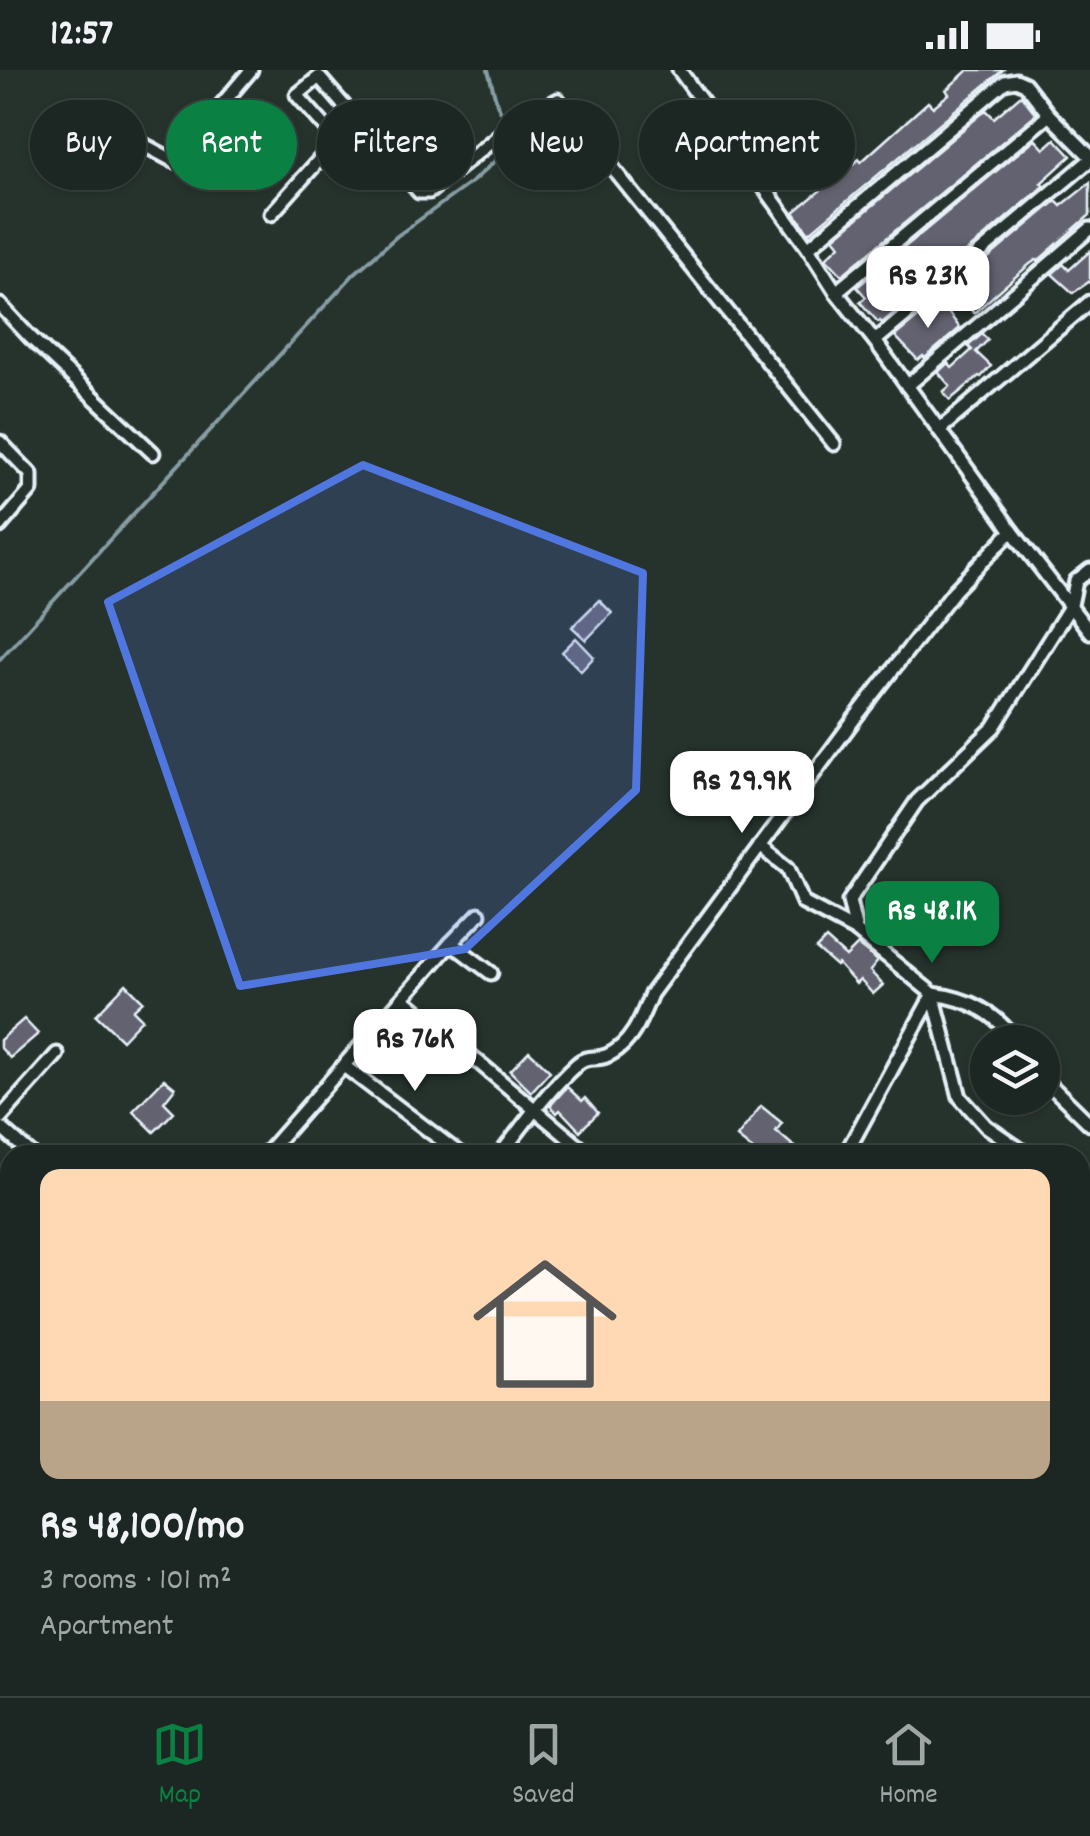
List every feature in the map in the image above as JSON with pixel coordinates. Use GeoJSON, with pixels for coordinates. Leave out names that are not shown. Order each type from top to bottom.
{"type":"FeatureCollection","features":[{"type":"Feature","properties":{"kind":"street"},"geometry":{"type":"LineString","coordinates":[[146,146],[174,161],[252,70]]}},
{"type":"Feature","properties":{"kind":"street"},"geometry":{"type":"LineString","coordinates":[[679,70],[836,292],[1090,632]]}},
{"type":"Feature","properties":{"kind":"street"},"geometry":{"type":"LineString","coordinates":[[272,214],[337,140],[296,94],[319,76],[419,192],[429,192],[508,128],[558,100],[834,444]]}},
{"type":"Feature","properties":{"kind":"street"},"geometry":{"type":"LineString","coordinates":[[808,248],[1005,82],[1016,80],[1024,84],[1090,158],[875,342]]}},
{"type":"Feature","properties":{"kind":"street"},"geometry":{"type":"LineString","coordinates":[[836,292],[1049,115]]}},
{"type":"Feature","properties":{"kind":"street"},"geometry":{"type":"LineString","coordinates":[[907,386],[1090,230]]}},
{"type":"Feature","properties":{"kind":"street"},"geometry":{"type":"LineString","coordinates":[[938,430],[1090,302]]}},
{"type":"Feature","properties":{"kind":"street"},"geometry":{"type":"LineString","coordinates":[[0,305],[153,453]]}},
{"type":"Feature","properties":{"kind":"street"},"geometry":{"type":"LineString","coordinates":[[0,442],[32,474],[32,490],[0,526]]}},
{"type":"Feature","properties":{"kind":"street"},"geometry":{"type":"LineString","coordinates":[[508,1145],[536,1108],[586,1057],[604,1058],[621,1046],[639,1024],[651,994],[855,718],[954,591],[1012,531]]}},
{"type":"Feature","properties":{"kind":"street"},"geometry":{"type":"LineString","coordinates":[[856,931],[850,901],[917,802],[994,727],[1071,606],[1076,581],[1090,570]]}},
{"type":"Feature","properties":{"kind":"street"},"geometry":{"type":"LineString","coordinates":[[760,846],[788,868],[803,904],[856,931],[934,994],[963,998],[1004,1025]]}},
{"type":"Feature","properties":{"kind":"street"},"geometry":{"type":"LineString","coordinates":[[274,1145],[479,914]]}},
{"type":"Feature","properties":{"kind":"street"},"geometry":{"type":"LineString","coordinates":[[452,943],[491,973]]}},
{"type":"Feature","properties":{"kind":"street"},"geometry":{"type":"LineString","coordinates":[[851,1145],[934,994]]}},
{"type":"Feature","properties":{"kind":"street"},"geometry":{"type":"LineString","coordinates":[[934,994],[960,1097],[986,1126],[1014,1145]]}},
{"type":"Feature","properties":{"kind":"street"},"geometry":{"type":"LineString","coordinates":[[402,999],[578,1145]]}},
{"type":"Feature","properties":{"kind":"street"},"geometry":{"type":"LineString","coordinates":[[0,1118],[57,1054]]}},
{"type":"Feature","properties":{"kind":"street"},"geometry":{"type":"LineString","coordinates":[[344,1066],[449,1145]]}},
{"type":"Feature","properties":{"kind":"street"},"geometry":{"type":"LineString","coordinates":[[1060,1095],[1090,1124]]}},
{"type":"Feature","properties":{"kind":"street"},"geometry":{"type":"LineString","coordinates":[[0,1128],[20,1145]]}},
{"type":"Feature","properties":{"kind":"highlighted area"},"geometry":{"type":"Polygon","coordinates":[[[363,465],[643,573],[636,790],[465,949],[240,986],[108,602],[363,465]]]}},
{"type":"Feature","properties":{"kind":"building"},"geometry":{"type":"Polygon","coordinates":[[[968,70],[1003,70],[809,233],[794,212],[821,190],[855,190],[855,162],[859,159],[861,162],[928,102],[933,107],[949,94],[946,90],[968,70]]]}},
{"type":"Feature","properties":{"kind":"building"},"geometry":{"type":"Polygon","coordinates":[[[1021,95],[1036,114],[842,275],[826,258],[840,245],[834,238],[986,110],[994,118],[1021,95]]]}},
{"type":"Feature","properties":{"kind":"building"},"geometry":{"type":"Polygon","coordinates":[[[1035,139],[1044,149],[1055,139],[1071,156],[1041,183],[1044,186],[938,276],[921,258],[913,265],[928,284],[882,323],[878,322],[860,302],[866,297],[857,287],[1035,139]]]}},
{"type":"Feature","properties":{"kind":"building"},"geometry":{"type":"Polygon","coordinates":[[[1090,183],[1090,215],[974,313],[951,289],[1056,201],[1061,206],[1090,183]]]}},
{"type":"Feature","properties":{"kind":"building"},"geometry":{"type":"Polygon","coordinates":[[[1090,251],[1090,281],[1073,293],[1052,274],[1063,264],[1069,270],[1090,251]]]}},
{"type":"Feature","properties":{"kind":"building"},"geometry":{"type":"Polygon","coordinates":[[[939,300],[960,328],[918,360],[895,336],[939,300]]]}},
{"type":"Feature","properties":{"kind":"building"},"geometry":{"type":"Polygon","coordinates":[[[982,334],[988,340],[976,352],[991,366],[950,400],[943,392],[950,386],[938,372],[948,363],[952,368],[972,350],[968,346],[982,334]]]}},
{"type":"Feature","properties":{"kind":"building"},"geometry":{"type":"Polygon","coordinates":[[[599,600],[612,613],[586,640],[572,627],[599,600]]]}},
{"type":"Feature","properties":{"kind":"building"},"geometry":{"type":"Polygon","coordinates":[[[576,638],[594,657],[581,671],[562,652],[576,638]]]}},
{"type":"Feature","properties":{"kind":"building"},"geometry":{"type":"Polygon","coordinates":[[[826,939],[846,957],[858,945],[878,961],[870,971],[883,985],[873,994],[860,980],[856,984],[838,964],[816,949],[826,939]]]}},
{"type":"Feature","properties":{"kind":"building"},"geometry":{"type":"Polygon","coordinates":[[[126,984],[143,1001],[133,1010],[142,1019],[122,1040],[96,1015],[126,984]]]}},
{"type":"Feature","properties":{"kind":"building"},"geometry":{"type":"Polygon","coordinates":[[[24,1019],[38,1034],[10,1058],[0,1047],[0,1040],[24,1019]]]}},
{"type":"Feature","properties":{"kind":"building"},"geometry":{"type":"Polygon","coordinates":[[[529,1051],[550,1071],[531,1092],[510,1071],[529,1051]]]}},
{"type":"Feature","properties":{"kind":"building"},"geometry":{"type":"Polygon","coordinates":[[[164,1079],[175,1088],[164,1102],[174,1112],[154,1132],[133,1111],[164,1079]]]}},
{"type":"Feature","properties":{"kind":"building"},"geometry":{"type":"Polygon","coordinates":[[[567,1087],[582,1101],[585,1098],[598,1113],[580,1131],[560,1110],[557,1113],[550,1106],[567,1087]]]}},
{"type":"Feature","properties":{"kind":"building"},"geometry":{"type":"Polygon","coordinates":[[[761,1106],[782,1123],[776,1131],[792,1145],[747,1145],[737,1137],[761,1106]]]}},
{"type":"Feature","properties":{"kind":"waterway"},"geometry":{"type":"LineString","coordinates":[[0,659],[354,274],[397,236],[473,181],[517,141],[497,104],[488,70]]}}]}
